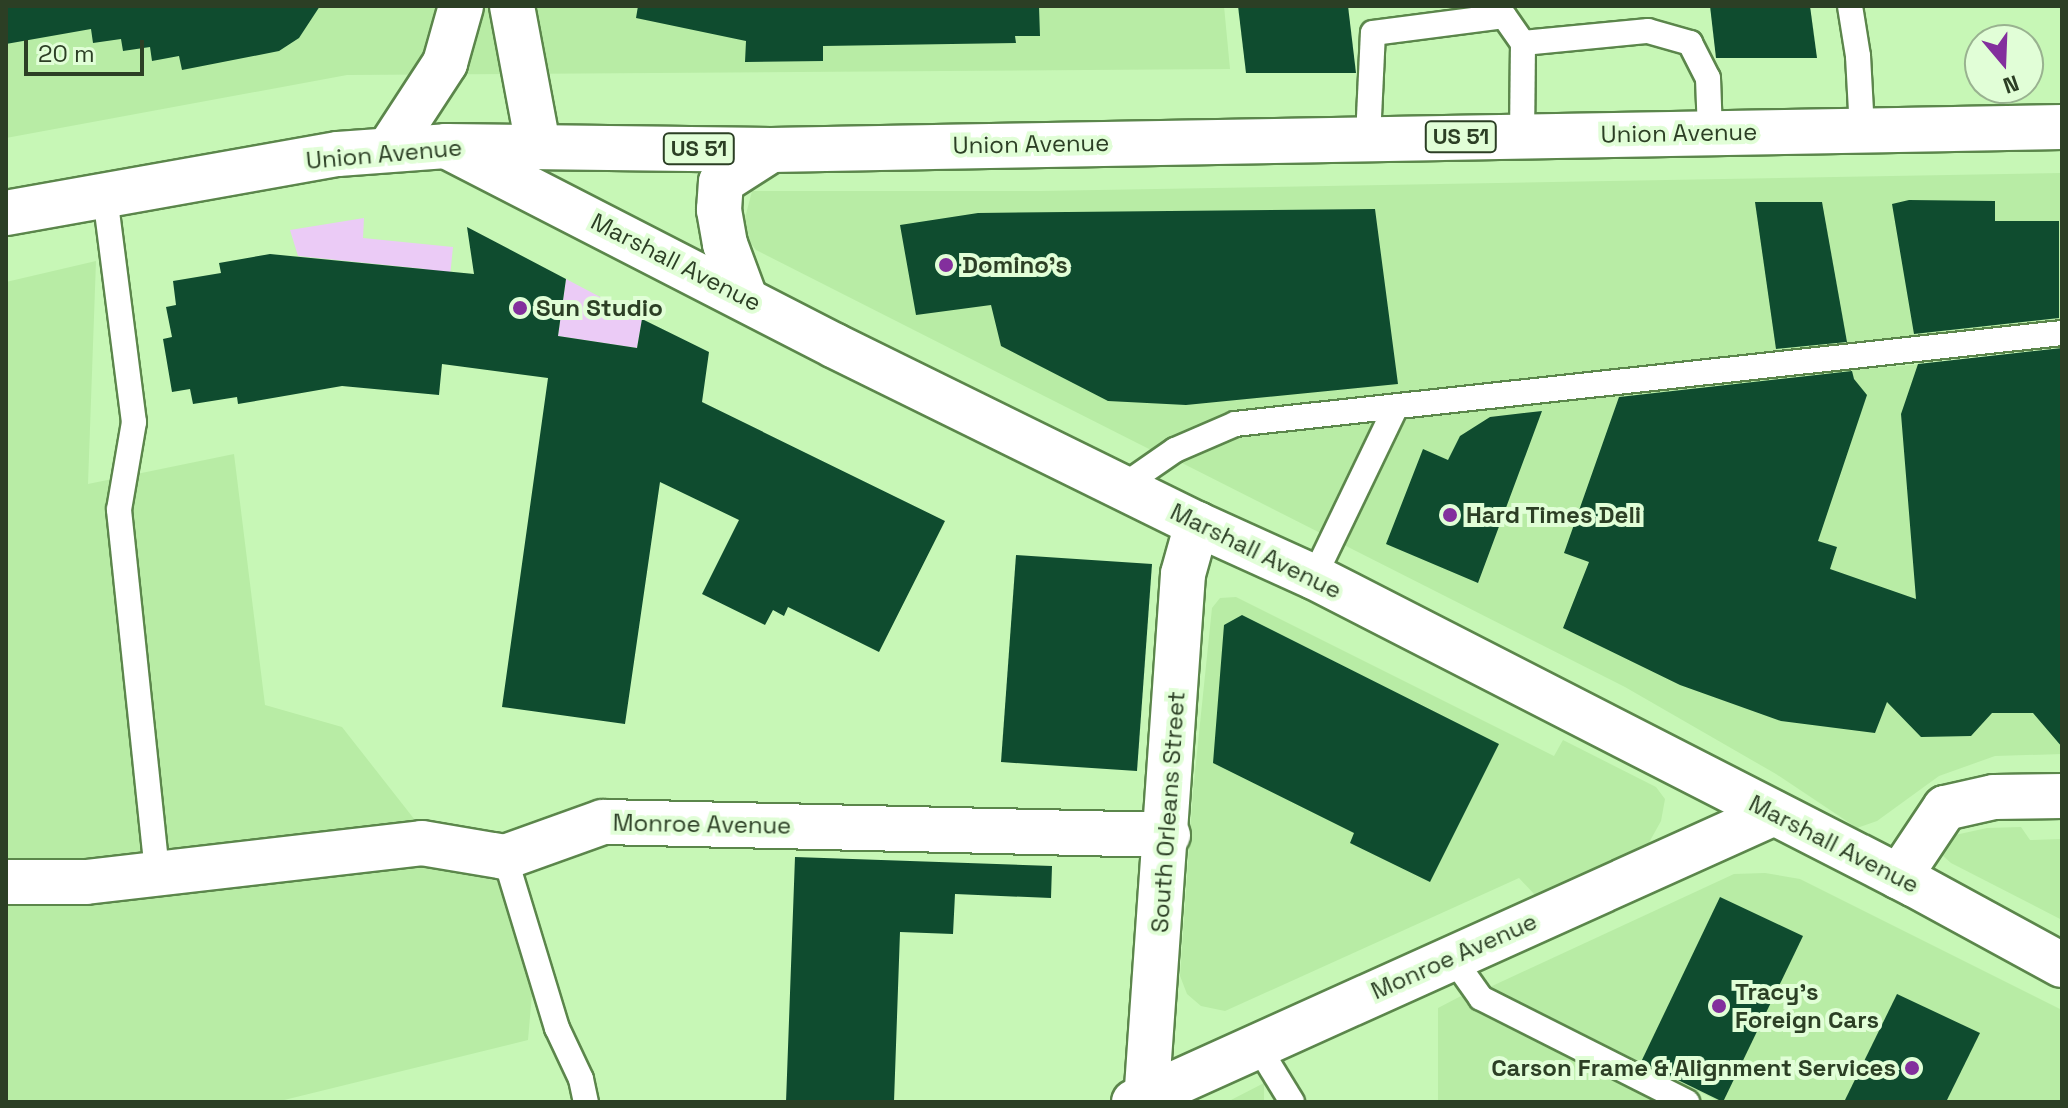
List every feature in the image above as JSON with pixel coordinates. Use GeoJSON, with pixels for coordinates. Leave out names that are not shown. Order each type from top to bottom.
{"type":"FeatureCollection","features":[{"type":"Feature","properties":{"kind":"street"},"geometry":{"type":"LineString","coordinates":[[389,149],[445,63],[461,6]]}},
{"type":"Feature","properties":{"kind":"street"},"geometry":{"type":"LineString","coordinates":[[512,6],[538,145]]}},
{"type":"Feature","properties":{"kind":"street","name":"Union Avenue"},"geometry":{"type":"LineString","coordinates":[[6,213],[338,154],[446,146],[771,150],[2062,127]]}},
{"type":"Feature","properties":{"kind":"street","name":"Marshall Avenue"},"geometry":{"type":"LineString","coordinates":[[446,146],[1197,524],[1314,577],[1899,877],[2062,965]]}},
{"type":"Feature","properties":{"kind":"street"},"geometry":{"type":"LineString","coordinates":[[745,298],[725,244],[719,210],[721,182],[771,150]]}},
{"type":"Feature","properties":{"kind":"street","name":"South Orleans Street"},"geometry":{"type":"LineString","coordinates":[[1142,1100],[1168,835],[1183,574],[1197,524]]}},
{"type":"Feature","properties":{"kind":"street"},"geometry":{"type":"LineString","coordinates":[[1899,877],[1945,808],[1994,797],[2062,796]]}},
{"type":"Feature","properties":{"kind":"street","name":"Monroe Avenue"},"geometry":{"type":"LineString","coordinates":[[1142,1100],[1257,1045],[1774,813]]}},
{"type":"Feature","properties":{"kind":"street","name":"Monroe Avenue"},"geometry":{"type":"LineString","coordinates":[[6,882],[86,882],[422,843],[505,857],[603,822],[1168,835]]}},
{"type":"Feature","properties":{"kind":"lane"},"geometry":{"type":"LineString","coordinates":[[1850,6],[1858,56],[1862,130]]}},
{"type":"Feature","properties":{"kind":"lane"},"geometry":{"type":"LineString","coordinates":[[1368,138],[1373,33],[1504,16],[1523,43],[1522,136]]}},
{"type":"Feature","properties":{"kind":"lane"},"geometry":{"type":"LineString","coordinates":[[1523,43],[1648,31],[1690,43],[1708,78],[1710,133]]}},
{"type":"Feature","properties":{"kind":"lane"},"geometry":{"type":"LineString","coordinates":[[105,196],[134,422],[119,510],[157,874]]}},
{"type":"Feature","properties":{"kind":"lane"},"geometry":{"type":"LineString","coordinates":[[1123,486],[1175,450],[1235,424],[1395,409],[1486,395],[2062,333]]}},
{"type":"Feature","properties":{"kind":"lane"},"geometry":{"type":"LineString","coordinates":[[1314,577],[1395,409]]}},
{"type":"Feature","properties":{"kind":"lane"},"geometry":{"type":"LineString","coordinates":[[505,857],[557,1028],[581,1079],[586,1102]]}},
{"type":"Feature","properties":{"kind":"lane"},"geometry":{"type":"LineString","coordinates":[[1452,957],[1481,998],[1687,1102]]}},
{"type":"Feature","properties":{"kind":"lane"},"geometry":{"type":"LineString","coordinates":[[1257,1045],[1292,1102]]}},
{"type":"Feature","properties":{"kind":"shaded area"},"geometry":{"type":"Polygon","coordinates":[[[6,6],[1224,6],[1230,69],[347,75],[6,138],[6,6]]]}},
{"type":"Feature","properties":{"kind":"shaded area"},"geometry":{"type":"Polygon","coordinates":[[[2062,173],[2062,322],[2054,329],[1242,411],[1155,452],[756,250],[746,237],[744,222],[752,191],[1040,191],[2062,173]]]}},
{"type":"Feature","properties":{"kind":"shaded area"},"geometry":{"type":"Polygon","coordinates":[[[364,218],[363,238],[453,247],[444,336],[424,282],[425,269],[298,256],[290,230],[364,218]]]}},
{"type":"Feature","properties":{"kind":"shaded area"},"geometry":{"type":"Polygon","coordinates":[[[96,261],[88,484],[234,454],[265,705],[342,727],[451,866],[514,887],[532,994],[528,1040],[276,1102],[6,1102],[6,282],[96,261]]]}},
{"type":"Feature","properties":{"kind":"shaded area"},"geometry":{"type":"Polygon","coordinates":[[[566,279],[642,319],[637,348],[558,336],[566,279]]]}},
{"type":"Feature","properties":{"kind":"shaded area"},"geometry":{"type":"Polygon","coordinates":[[[2062,352],[2062,754],[1995,756],[1939,776],[1877,821],[1857,828],[1776,774],[1625,687],[1178,461],[1220,438],[1575,394],[2062,352]]]}},
{"type":"Feature","properties":{"kind":"shaded area"},"geometry":{"type":"Polygon","coordinates":[[[1236,597],[1554,756],[1563,740],[1656,787],[1665,799],[1661,821],[1641,857],[1558,896],[1535,895],[1519,878],[1225,1011],[1201,1006],[1187,994],[1180,976],[1193,791],[1212,608],[1220,598],[1236,597]]]}},
{"type":"Feature","properties":{"kind":"shaded area"},"geometry":{"type":"Polygon","coordinates":[[[2021,827],[2030,840],[2062,839],[2062,920],[1951,863],[1941,854],[1955,835],[1987,828],[2021,827]]]}},
{"type":"Feature","properties":{"kind":"shaded area"},"geometry":{"type":"Polygon","coordinates":[[[1765,873],[1800,879],[2062,1010],[2062,1102],[1720,1102],[1490,987],[1734,874],[1765,873]]]}},
{"type":"Feature","properties":{"kind":"shaded area"},"geometry":{"type":"Polygon","coordinates":[[[1461,996],[1482,1010],[1669,1102],[1438,1102],[1438,1008],[1461,996]]]}},
{"type":"Feature","properties":{"kind":"shaded area"},"geometry":{"type":"Polygon","coordinates":[[[1264,1083],[1264,1102],[1227,1102],[1231,1100],[1264,1083]]]}},
{"type":"Feature","properties":{"kind":"building"},"geometry":{"type":"Polygon","coordinates":[[[6,6],[320,6],[299,38],[279,51],[182,70],[179,56],[152,61],[150,47],[123,51],[121,39],[93,43],[91,29],[6,44],[6,6]]]}},
{"type":"Feature","properties":{"kind":"building"},"geometry":{"type":"Polygon","coordinates":[[[638,6],[1039,6],[1040,36],[1015,36],[1016,43],[823,46],[823,61],[745,62],[746,41],[636,18],[638,6]]]}},
{"type":"Feature","properties":{"kind":"building"},"geometry":{"type":"Polygon","coordinates":[[[1238,6],[1348,6],[1356,73],[1246,73],[1238,6]]]}},
{"type":"Feature","properties":{"kind":"building"},"geometry":{"type":"Polygon","coordinates":[[[1710,6],[1810,6],[1817,58],[1716,58],[1710,6]]]}},
{"type":"Feature","properties":{"kind":"building"},"geometry":{"type":"Polygon","coordinates":[[[1909,200],[1995,201],[1995,221],[2059,221],[2059,318],[1914,334],[1892,204],[1909,200]]]}},
{"type":"Feature","properties":{"kind":"building"},"geometry":{"type":"Polygon","coordinates":[[[1755,202],[1822,202],[1847,342],[1776,349],[1755,202]]]}},
{"type":"Feature","properties":{"kind":"building"},"geometry":{"type":"Polygon","coordinates":[[[1375,209],[1398,384],[1186,405],[1108,401],[1001,346],[991,305],[916,315],[900,225],[978,213],[1375,209]]]}},
{"type":"Feature","properties":{"kind":"building"},"geometry":{"type":"Polygon","coordinates":[[[467,227],[566,279],[558,336],[637,348],[642,319],[709,352],[702,402],[945,521],[879,652],[788,607],[784,616],[773,610],[765,625],[702,594],[739,520],[660,482],[625,724],[502,707],[548,378],[442,364],[439,395],[342,386],[238,404],[237,397],[193,404],[190,389],[172,392],[163,339],[172,337],[166,307],[176,305],[173,281],[221,273],[219,263],[270,254],[474,274],[467,227]]]}},
{"type":"Feature","properties":{"kind":"building"},"geometry":{"type":"Polygon","coordinates":[[[2062,348],[2062,747],[2033,713],[1992,713],[1971,736],[1921,737],[1887,702],[1875,733],[1781,721],[1680,685],[1563,628],[1589,562],[1564,553],[1619,397],[1852,371],[1854,379],[1867,395],[1818,541],[1837,547],[1830,569],[1916,599],[1901,414],[1918,364],[2062,348]]]}},
{"type":"Feature","properties":{"kind":"building","name":"Hard Times Deli"},"geometry":{"type":"Polygon","coordinates":[[[1542,411],[1478,583],[1386,544],[1423,449],[1448,460],[1460,436],[1490,417],[1542,411]]]}},
{"type":"Feature","properties":{"kind":"building"},"geometry":{"type":"Polygon","coordinates":[[[1016,555],[1152,564],[1137,771],[1001,762],[1016,555]]]}},
{"type":"Feature","properties":{"kind":"building"},"geometry":{"type":"Polygon","coordinates":[[[1242,615],[1499,744],[1430,882],[1350,843],[1354,833],[1213,763],[1224,625],[1242,615]]]}},
{"type":"Feature","properties":{"kind":"building"},"geometry":{"type":"Polygon","coordinates":[[[795,857],[1052,866],[1051,898],[955,894],[953,934],[900,932],[894,1102],[786,1102],[795,857]]]}},
{"type":"Feature","properties":{"kind":"building","name":"Tracy's Foreign Cars"},"geometry":{"type":"Polygon","coordinates":[[[1720,897],[1803,936],[1723,1102],[1641,1062],[1720,897]]]}},
{"type":"Feature","properties":{"kind":"building","name":"Carson Frame & Alignment Services"},"geometry":{"type":"Polygon","coordinates":[[[1897,994],[1980,1033],[1946,1102],[1844,1102],[1897,994]]]}},
{"type":"Feature","properties":{"kind":"place","name":"Domino's"},"geometry":{"type":"Point","coordinates":[946,265]}},
{"type":"Feature","properties":{"kind":"place","name":"Sun Studio"},"geometry":{"type":"Point","coordinates":[520,308]}},
{"type":"Feature","properties":{"kind":"place","name":"Hard Times Deli"},"geometry":{"type":"Point","coordinates":[1450,515]}},
{"type":"Feature","properties":{"kind":"place","name":"Tracy's Foreign Cars"},"geometry":{"type":"Point","coordinates":[1719,1006]}},
{"type":"Feature","properties":{"kind":"place","name":"Carson Frame & Alignment Services"},"geometry":{"type":"Point","coordinates":[1912,1068]}}]}
